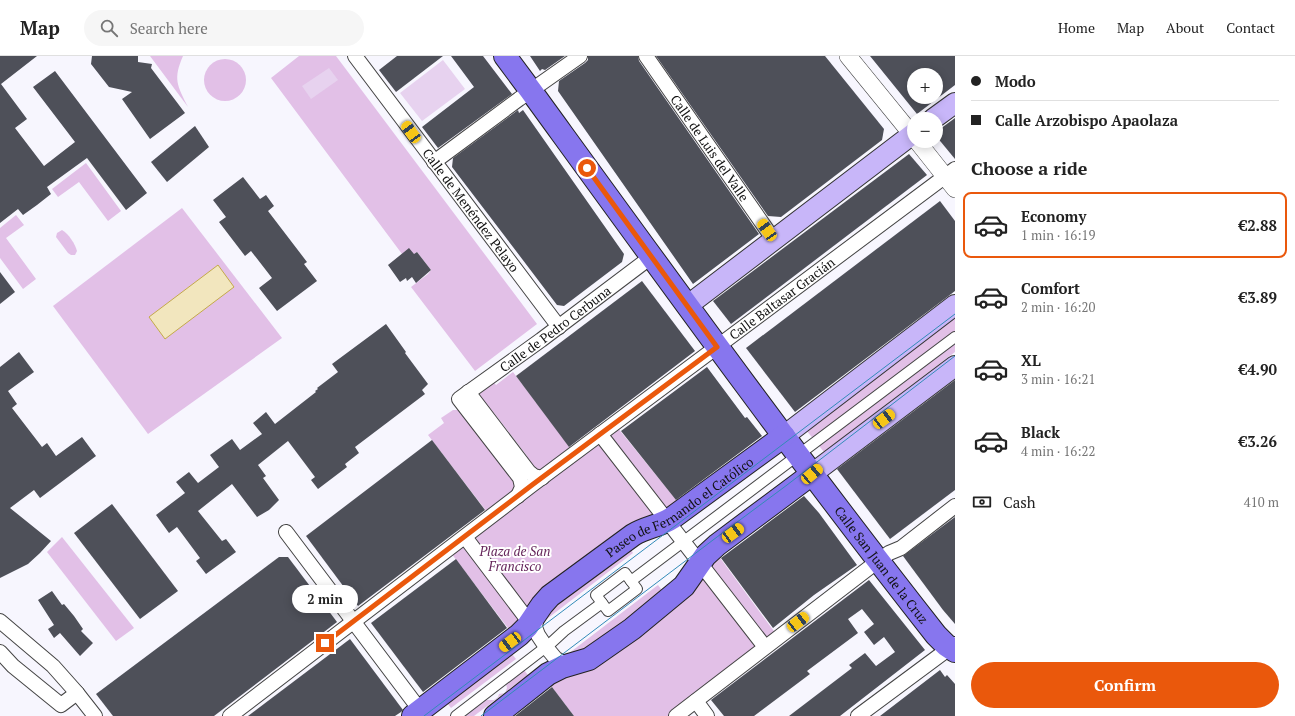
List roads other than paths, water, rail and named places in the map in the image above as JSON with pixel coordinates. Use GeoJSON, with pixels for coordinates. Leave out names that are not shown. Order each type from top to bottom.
{"type":"FeatureCollection","features":[{"type":"Feature","properties":{"kind":"main road","name":"Calle San Juan de la Cruz"},"geometry":{"type":"LineString","coordinates":[[505,56],[717,347],[812,474],[936,635],[953,647]]}},
{"type":"Feature","properties":{"kind":"main road"},"geometry":{"type":"LineString","coordinates":[[943,112],[955,103]]}},
{"type":"Feature","properties":{"kind":"main road"},"geometry":{"type":"LineString","coordinates":[[687,306],[907,142]]}},
{"type":"Feature","properties":{"kind":"main road","name":"Paseo de Fernando el Católico"},"geometry":{"type":"LineString","coordinates":[[417,713],[519,635],[550,596],[633,535],[645,528],[668,521],[688,507],[784,436],[955,305]]}},
{"type":"Feature","properties":{"kind":"main road"},"geometry":{"type":"LineString","coordinates":[[495,716],[548,674],[568,665],[590,659],[632,629],[684,586],[708,553],[722,541],[955,366]]}},
{"type":"Feature","properties":{"kind":"street","name":"Calle de Menéndez Pelayo"},"geometry":{"type":"LineString","coordinates":[[355,56],[559,327]]}},
{"type":"Feature","properties":{"kind":"street"},"geometry":{"type":"LineString","coordinates":[[434,162],[580,56]]}},
{"type":"Feature","properties":{"kind":"street","name":"Calle de Luis del Valle"},"geometry":{"type":"LineString","coordinates":[[646,56],[774,240]]}},
{"type":"Feature","properties":{"kind":"street"},"geometry":{"type":"LineString","coordinates":[[848,56],[907,128]]}},
{"type":"Feature","properties":{"kind":"street"},"geometry":{"type":"LineString","coordinates":[[924,148],[952,178]]}},
{"type":"Feature","properties":{"kind":"street","name":"Calle Baltasar Gracián"},"geometry":{"type":"LineString","coordinates":[[230,716],[600,434],[717,347],[952,178]]}},
{"type":"Feature","properties":{"kind":"street","name":"Calle de Pedro Cerbuna"},"geometry":{"type":"LineString","coordinates":[[463,395],[559,327],[651,257]]}},
{"type":"Feature","properties":{"kind":"street","name":"Paseo de Fernando el Católico"},"geometry":{"type":"LineString","coordinates":[[688,538],[955,337]]}},
{"type":"Feature","properties":{"kind":"street"},"geometry":{"type":"LineString","coordinates":[[463,395],[537,481]]}},
{"type":"Feature","properties":{"kind":"street"},"geometry":{"type":"LineString","coordinates":[[463,395],[520,478],[522,487],[518,496]]}},
{"type":"Feature","properties":{"kind":"street"},"geometry":{"type":"LineString","coordinates":[[600,434],[668,521],[688,538],[700,563],[765,647]]}},
{"type":"Feature","properties":{"kind":"street"},"geometry":{"type":"LineString","coordinates":[[676,716],[878,561],[889,553],[901,548],[955,506]]}},
{"type":"Feature","properties":{"kind":"street"},"geometry":{"type":"LineString","coordinates":[[286,532],[354,621],[417,713]]}},
{"type":"Feature","properties":{"kind":"street"},"geometry":{"type":"LineString","coordinates":[[466,537],[534,618],[538,635],[546,647],[556,659],[568,665]]}},
{"type":"Feature","properties":{"kind":"street"},"geometry":{"type":"LineString","coordinates":[[631,581],[688,538]]}},
{"type":"Feature","properties":{"kind":"street"},"geometry":{"type":"LineString","coordinates":[[625,573],[637,589],[608,611],[602,603],[596,595],[625,573]]}},
{"type":"Feature","properties":{"kind":"street"},"geometry":{"type":"LineString","coordinates":[[551,643],[564,631],[602,603]]}},
{"type":"Feature","properties":{"kind":"street"},"geometry":{"type":"LineString","coordinates":[[0,621],[53,666],[95,716]]}},
{"type":"Feature","properties":{"kind":"street"},"geometry":{"type":"LineString","coordinates":[[858,716],[953,647]]}},
{"type":"Feature","properties":{"kind":"street"},"geometry":{"type":"LineString","coordinates":[[0,652],[13,666],[61,705],[77,693]]}},
{"type":"Feature","properties":{"kind":"street"},"geometry":{"type":"LineString","coordinates":[[456,716],[538,653]]}},
{"type":"Feature","properties":{"kind":"street"},"geometry":{"type":"LineString","coordinates":[[696,701],[707,716]]}},
{"type":"Feature","properties":{"kind":"tram line"},"geometry":{"type":"LineString","coordinates":[[424,716],[955,314]]}},
{"type":"Feature","properties":{"kind":"tram line"},"geometry":{"type":"LineString","coordinates":[[481,716],[955,356]]}},
{"type":"Feature","properties":{"kind":"park label","name":"Plaza de San Francisco"},"geometry":{"type":"Point","coordinates":[515,558]}}]}
